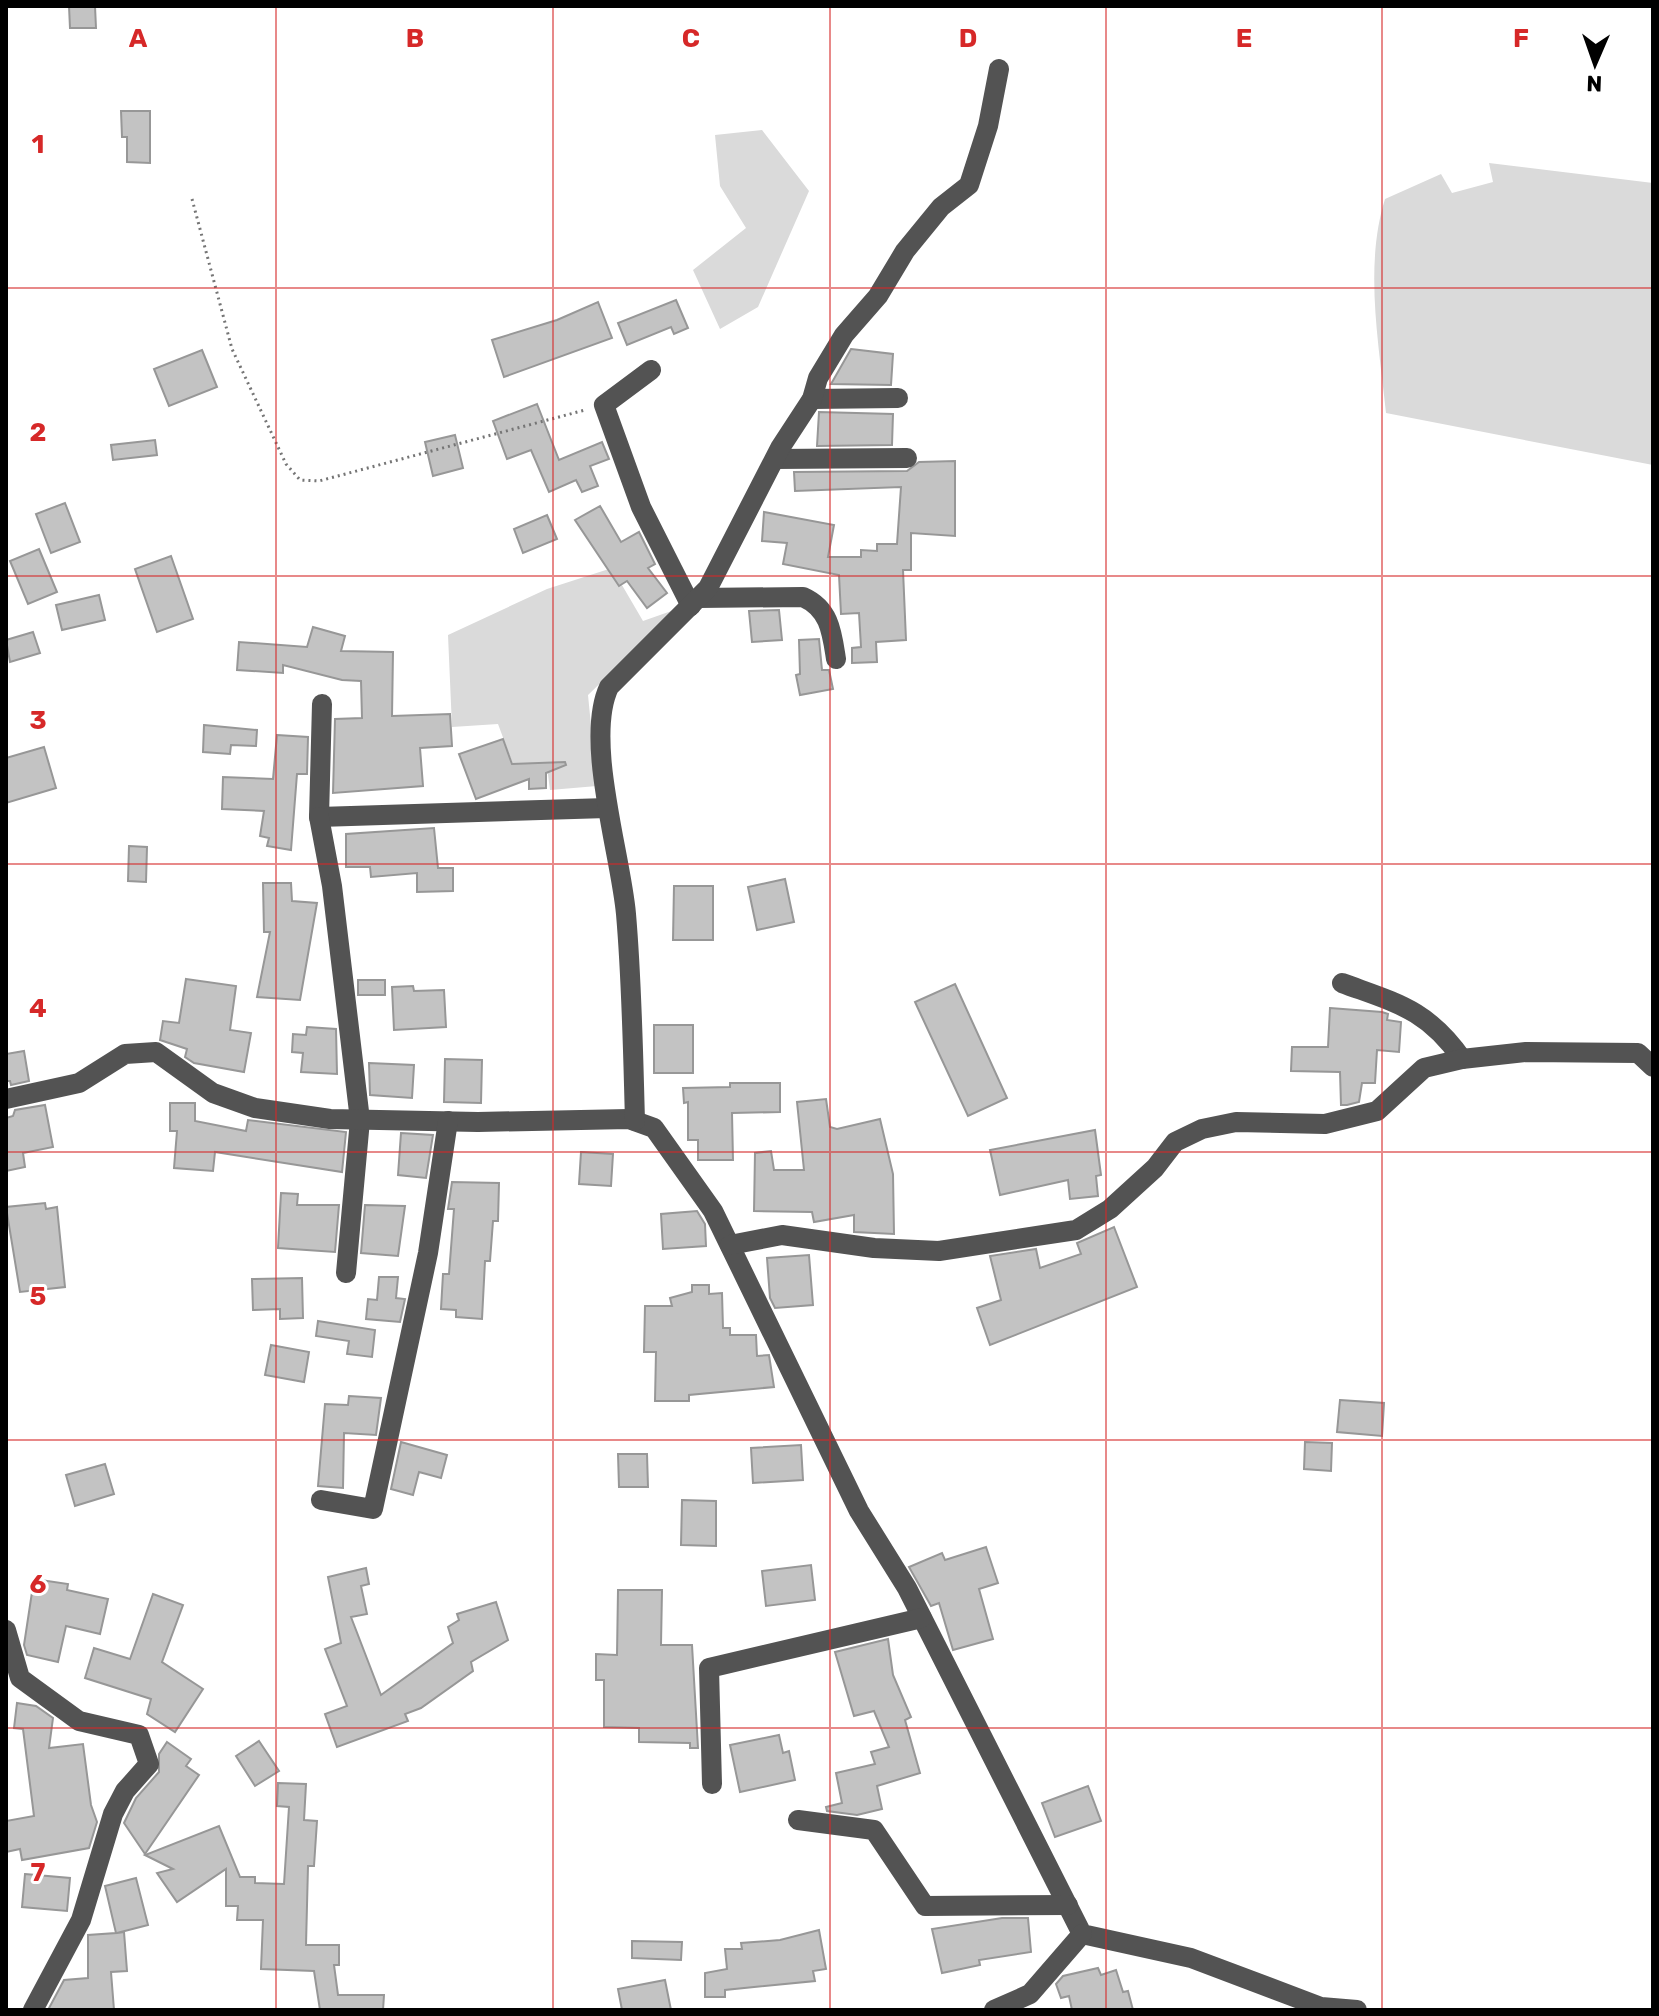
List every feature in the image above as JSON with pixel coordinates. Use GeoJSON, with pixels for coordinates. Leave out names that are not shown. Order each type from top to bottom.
{"type":"FeatureCollection","features":[{"type":"Feature","properties":{"kind":"street"},"geometry":{"type":"LineString","coordinates":[[635,1121],[626,911],[607,808],[601,704],[609,687],[695,602],[714,577],[775,459],[812,399],[818,378],[844,335],[878,296],[905,251],[941,207],[969,185],[988,126],[999,69]]}},
{"type":"Feature","properties":{"kind":"street"},"geometry":{"type":"LineString","coordinates":[[651,370],[604,405],[641,507],[695,602]]}},
{"type":"Feature","properties":{"kind":"street"},"geometry":{"type":"LineString","coordinates":[[812,399],[898,398]]}},
{"type":"Feature","properties":{"kind":"street"},"geometry":{"type":"LineString","coordinates":[[775,459],[907,458]]}},
{"type":"Feature","properties":{"kind":"street"},"geometry":{"type":"LineString","coordinates":[[695,602],[803,597],[813,602],[830,621],[836,659]]}},
{"type":"Feature","properties":{"kind":"street"},"geometry":{"type":"LineString","coordinates":[[322,704],[319,817],[332,886],[360,1120],[346,1273]]}},
{"type":"Feature","properties":{"kind":"street"},"geometry":{"type":"LineString","coordinates":[[319,817],[607,808]]}},
{"type":"Feature","properties":{"kind":"street"},"geometry":{"type":"LineString","coordinates":[[1342,983],[1411,1009],[1442,1031],[1462,1059]]}},
{"type":"Feature","properties":{"kind":"street"},"geometry":{"type":"LineString","coordinates":[[6,1099],[79,1083],[125,1054],[156,1052],[213,1093],[255,1108],[360,1120],[635,1121],[654,1128],[713,1211],[859,1511],[922,1618],[1082,1934]]}},
{"type":"Feature","properties":{"kind":"street"},"geometry":{"type":"LineString","coordinates":[[730,1245],[782,1235],[874,1248],[939,1251],[1076,1230],[1110,1209],[1155,1168],[1175,1142],[1202,1129],[1236,1122],[1325,1124],[1377,1111],[1424,1068],[1462,1059],[1526,1052],[1638,1053],[1653,1067]]}},
{"type":"Feature","properties":{"kind":"street"},"geometry":{"type":"LineString","coordinates":[[321,1500],[373,1509],[428,1253],[448,1121]]}},
{"type":"Feature","properties":{"kind":"street"},"geometry":{"type":"LineString","coordinates":[[712,1784],[709,1668],[922,1618]]}},
{"type":"Feature","properties":{"kind":"street"},"geometry":{"type":"LineString","coordinates":[[6,1630],[20,1678],[79,1721],[139,1735],[149,1764],[125,1791],[113,1814],[81,1920],[33,2010]]}},
{"type":"Feature","properties":{"kind":"street"},"geometry":{"type":"LineString","coordinates":[[798,1820],[874,1830],[925,1906],[1068,1905]]}},
{"type":"Feature","properties":{"kind":"street"},"geometry":{"type":"LineString","coordinates":[[994,2010],[1030,1994],[1082,1934]]}},
{"type":"Feature","properties":{"kind":"street"},"geometry":{"type":"LineString","coordinates":[[1082,1934],[1191,1958],[1321,2007],[1357,2010]]}},
{"type":"Feature","properties":{"kind":"path"},"geometry":{"type":"LineString","coordinates":[[192,199],[232,349],[286,464],[300,480],[319,481],[604,405]]}},
{"type":"Feature","properties":{"kind":"shaded area"},"geometry":{"type":"Polygon","coordinates":[[[762,130],[809,191],[758,307],[720,329],[693,270],[746,228],[720,186],[715,135],[762,130]]]}},
{"type":"Feature","properties":{"kind":"shaded area"},"geometry":{"type":"Polygon","coordinates":[[[1489,163],[1653,183],[1653,465],[1386,413],[1374,278],[1375,251],[1385,199],[1441,174],[1452,193],[1493,182],[1489,163]]]}},
{"type":"Feature","properties":{"kind":"shaded area"},"geometry":{"type":"Polygon","coordinates":[[[612,568],[643,621],[677,609],[588,695],[597,786],[550,790],[547,767],[514,767],[498,724],[452,727],[448,635],[547,589],[612,568]]]}},
{"type":"Feature","properties":{"kind":"building"},"geometry":{"type":"Polygon","coordinates":[[[69,6],[95,6],[96,28],[70,28],[69,6]]]}},
{"type":"Feature","properties":{"kind":"building"},"geometry":{"type":"Polygon","coordinates":[[[121,111],[150,111],[150,163],[127,162],[127,137],[122,137],[121,111]]]}},
{"type":"Feature","properties":{"kind":"building"},"geometry":{"type":"Polygon","coordinates":[[[676,300],[688,328],[674,334],[671,327],[627,345],[618,323],[676,300]]]}},
{"type":"Feature","properties":{"kind":"building"},"geometry":{"type":"Polygon","coordinates":[[[598,302],[612,338],[504,377],[492,340],[557,320],[598,302]]]}},
{"type":"Feature","properties":{"kind":"building"},"geometry":{"type":"Polygon","coordinates":[[[851,349],[893,354],[891,385],[831,384],[851,349]]]}},
{"type":"Feature","properties":{"kind":"building"},"geometry":{"type":"Polygon","coordinates":[[[202,350],[217,387],[169,406],[154,369],[202,350]]]}},
{"type":"Feature","properties":{"kind":"building"},"geometry":{"type":"Polygon","coordinates":[[[537,404],[559,460],[602,442],[609,459],[590,466],[598,486],[582,492],[576,480],[549,492],[531,450],[507,459],[493,421],[537,404]]]}},
{"type":"Feature","properties":{"kind":"building"},"geometry":{"type":"Polygon","coordinates":[[[819,412],[893,414],[892,445],[817,446],[819,412]]]}},
{"type":"Feature","properties":{"kind":"building"},"geometry":{"type":"Polygon","coordinates":[[[455,435],[463,468],[433,476],[425,442],[455,435]]]}},
{"type":"Feature","properties":{"kind":"building"},"geometry":{"type":"Polygon","coordinates":[[[155,440],[157,455],[113,460],[111,445],[155,440]]]}},
{"type":"Feature","properties":{"kind":"building"},"geometry":{"type":"Polygon","coordinates":[[[955,461],[955,536],[911,533],[911,570],[903,570],[906,640],[876,642],[877,662],[852,663],[852,648],[861,647],[859,613],[841,614],[839,575],[783,564],[787,543],[762,541],[764,512],[834,525],[828,557],[861,557],[861,550],[877,551],[877,544],[897,544],[901,487],[795,491],[794,472],[907,471],[919,462],[955,461]]]}},
{"type":"Feature","properties":{"kind":"building"},"geometry":{"type":"Polygon","coordinates":[[[65,503],[80,542],[51,553],[36,514],[65,503]]]}},
{"type":"Feature","properties":{"kind":"building"},"geometry":{"type":"Polygon","coordinates":[[[600,506],[621,542],[639,532],[655,564],[648,568],[667,593],[647,608],[627,581],[619,586],[575,520],[600,506]]]}},
{"type":"Feature","properties":{"kind":"building"},"geometry":{"type":"Polygon","coordinates":[[[547,515],[557,539],[523,553],[514,529],[547,515]]]}},
{"type":"Feature","properties":{"kind":"building"},"geometry":{"type":"Polygon","coordinates":[[[39,549],[57,592],[28,604],[10,561],[39,549]]]}},
{"type":"Feature","properties":{"kind":"building"},"geometry":{"type":"Polygon","coordinates":[[[171,556],[193,619],[157,632],[135,569],[171,556]]]}},
{"type":"Feature","properties":{"kind":"building"},"geometry":{"type":"Polygon","coordinates":[[[99,595],[105,620],[62,630],[56,605],[99,595]]]}},
{"type":"Feature","properties":{"kind":"building"},"geometry":{"type":"Polygon","coordinates":[[[779,610],[782,640],[752,642],[749,611],[779,610]]]}},
{"type":"Feature","properties":{"kind":"building"},"geometry":{"type":"Polygon","coordinates":[[[313,627],[345,636],[341,651],[393,652],[392,716],[450,714],[452,746],[420,748],[423,786],[333,793],[335,719],[362,718],[361,681],[342,680],[283,665],[283,673],[237,670],[239,642],[307,647],[313,627]]]}},
{"type":"Feature","properties":{"kind":"building"},"geometry":{"type":"Polygon","coordinates":[[[33,632],[40,653],[10,662],[6,640],[33,632]]]}},
{"type":"Feature","properties":{"kind":"building"},"geometry":{"type":"Polygon","coordinates":[[[819,639],[822,670],[829,670],[833,689],[800,695],[796,675],[800,674],[799,640],[819,639]]]}},
{"type":"Feature","properties":{"kind":"building"},"geometry":{"type":"Polygon","coordinates":[[[204,725],[257,730],[256,746],[231,745],[230,754],[203,752],[204,725]]]}},
{"type":"Feature","properties":{"kind":"building"},"geometry":{"type":"Polygon","coordinates":[[[277,735],[308,737],[307,774],[297,774],[291,850],[267,846],[269,838],[260,836],[264,811],[222,809],[223,777],[273,779],[277,735]]]}},
{"type":"Feature","properties":{"kind":"building"},"geometry":{"type":"Polygon","coordinates":[[[503,739],[512,764],[565,762],[566,765],[546,773],[546,788],[529,789],[529,779],[476,799],[459,754],[503,739]]]}},
{"type":"Feature","properties":{"kind":"building"},"geometry":{"type":"Polygon","coordinates":[[[44,747],[56,788],[6,803],[6,758],[44,747]]]}},
{"type":"Feature","properties":{"kind":"building"},"geometry":{"type":"Polygon","coordinates":[[[434,828],[438,868],[453,868],[453,891],[417,892],[417,873],[371,877],[370,867],[346,867],[346,834],[434,828]]]}},
{"type":"Feature","properties":{"kind":"building"},"geometry":{"type":"Polygon","coordinates":[[[129,846],[147,847],[146,882],[128,881],[129,846]]]}},
{"type":"Feature","properties":{"kind":"building"},"geometry":{"type":"Polygon","coordinates":[[[785,879],[794,922],[757,930],[748,887],[785,879]]]}},
{"type":"Feature","properties":{"kind":"building"},"geometry":{"type":"Polygon","coordinates":[[[263,883],[291,883],[292,901],[317,903],[300,1000],[257,997],[270,932],[264,932],[263,883]]]}},
{"type":"Feature","properties":{"kind":"building"},"geometry":{"type":"Polygon","coordinates":[[[674,886],[713,886],[713,940],[673,940],[674,886]]]}},
{"type":"Feature","properties":{"kind":"building"},"geometry":{"type":"Polygon","coordinates":[[[186,979],[236,986],[230,1030],[251,1033],[244,1072],[194,1063],[185,1057],[187,1049],[160,1040],[163,1021],[179,1023],[186,979]]]}},
{"type":"Feature","properties":{"kind":"building"},"geometry":{"type":"Polygon","coordinates":[[[358,980],[385,980],[385,995],[358,995],[358,980]]]}},
{"type":"Feature","properties":{"kind":"building"},"geometry":{"type":"Polygon","coordinates":[[[955,984],[1007,1098],[968,1116],[915,1002],[955,984]]]}},
{"type":"Feature","properties":{"kind":"building"},"geometry":{"type":"Polygon","coordinates":[[[413,986],[414,991],[444,990],[446,1027],[394,1030],[392,987],[413,986]]]}},
{"type":"Feature","properties":{"kind":"building"},"geometry":{"type":"Polygon","coordinates":[[[1330,1008],[1382,1012],[1388,1014],[1387,1020],[1401,1022],[1399,1052],[1377,1050],[1375,1083],[1362,1083],[1359,1102],[1347,1105],[1341,1105],[1340,1072],[1291,1071],[1292,1047],[1328,1047],[1330,1008]]]}},
{"type":"Feature","properties":{"kind":"building"},"geometry":{"type":"Polygon","coordinates":[[[654,1025],[693,1025],[693,1073],[654,1073],[654,1025]]]}},
{"type":"Feature","properties":{"kind":"building"},"geometry":{"type":"Polygon","coordinates":[[[307,1027],[336,1029],[337,1074],[301,1072],[303,1053],[292,1052],[293,1034],[306,1035],[307,1027]]]}},
{"type":"Feature","properties":{"kind":"building"},"geometry":{"type":"Polygon","coordinates":[[[24,1051],[29,1081],[11,1085],[10,1081],[6,1081],[6,1054],[24,1051]]]}},
{"type":"Feature","properties":{"kind":"building"},"geometry":{"type":"Polygon","coordinates":[[[445,1059],[482,1060],[481,1103],[444,1102],[445,1059]]]}},
{"type":"Feature","properties":{"kind":"building"},"geometry":{"type":"Polygon","coordinates":[[[369,1063],[414,1065],[412,1098],[370,1095],[369,1063]]]}},
{"type":"Feature","properties":{"kind":"building"},"geometry":{"type":"Polygon","coordinates":[[[730,1083],[780,1083],[780,1112],[732,1113],[733,1160],[698,1160],[698,1140],[688,1140],[688,1102],[684,1103],[683,1088],[730,1087],[730,1083]]]}},
{"type":"Feature","properties":{"kind":"building"},"geometry":{"type":"Polygon","coordinates":[[[826,1099],[830,1127],[837,1129],[880,1119],[893,1174],[894,1234],[854,1232],[854,1215],[814,1222],[812,1212],[754,1211],[755,1153],[771,1151],[774,1170],[804,1170],[797,1102],[826,1099]]]}},
{"type":"Feature","properties":{"kind":"building"},"geometry":{"type":"Polygon","coordinates":[[[170,1103],[195,1103],[195,1121],[246,1131],[248,1120],[346,1132],[342,1172],[215,1152],[213,1171],[174,1168],[177,1131],[170,1131],[170,1103]]]}},
{"type":"Feature","properties":{"kind":"building"},"geometry":{"type":"Polygon","coordinates":[[[45,1105],[53,1147],[23,1153],[25,1167],[6,1171],[6,1118],[13,1116],[15,1110],[45,1105]]]}},
{"type":"Feature","properties":{"kind":"building"},"geometry":{"type":"Polygon","coordinates":[[[1095,1130],[1101,1175],[1096,1176],[1098,1196],[1070,1199],[1068,1180],[1000,1195],[990,1150],[1095,1130]]]}},
{"type":"Feature","properties":{"kind":"building"},"geometry":{"type":"Polygon","coordinates":[[[401,1133],[433,1135],[426,1178],[398,1175],[401,1133]]]}},
{"type":"Feature","properties":{"kind":"building"},"geometry":{"type":"Polygon","coordinates":[[[581,1152],[613,1154],[611,1186],[579,1184],[581,1152]]]}},
{"type":"Feature","properties":{"kind":"building"},"geometry":{"type":"Polygon","coordinates":[[[452,1182],[499,1183],[498,1221],[493,1221],[490,1261],[485,1261],[482,1319],[456,1317],[456,1310],[441,1309],[443,1274],[449,1274],[454,1209],[448,1209],[452,1182]]]}},
{"type":"Feature","properties":{"kind":"building"},"geometry":{"type":"Polygon","coordinates":[[[281,1193],[298,1194],[297,1205],[339,1205],[335,1252],[278,1248],[281,1193]]]}},
{"type":"Feature","properties":{"kind":"building"},"geometry":{"type":"Polygon","coordinates":[[[45,1203],[46,1209],[57,1207],[65,1287],[20,1292],[6,1207],[45,1203]]]}},
{"type":"Feature","properties":{"kind":"building"},"geometry":{"type":"Polygon","coordinates":[[[365,1205],[405,1206],[398,1256],[361,1253],[365,1205]]]}},
{"type":"Feature","properties":{"kind":"building"},"geometry":{"type":"Polygon","coordinates":[[[697,1211],[705,1224],[706,1246],[663,1249],[661,1214],[697,1211]]]}},
{"type":"Feature","properties":{"kind":"building"},"geometry":{"type":"Polygon","coordinates":[[[1114,1227],[1137,1287],[990,1345],[977,1308],[1001,1300],[990,1256],[1036,1249],[1040,1268],[1081,1254],[1077,1243],[1114,1227]]]}},
{"type":"Feature","properties":{"kind":"building"},"geometry":{"type":"Polygon","coordinates":[[[809,1255],[813,1305],[775,1308],[770,1298],[767,1258],[809,1255]]]}},
{"type":"Feature","properties":{"kind":"building"},"geometry":{"type":"Polygon","coordinates":[[[379,1277],[398,1277],[396,1298],[405,1299],[400,1322],[366,1319],[368,1299],[377,1300],[379,1277]]]}},
{"type":"Feature","properties":{"kind":"building"},"geometry":{"type":"Polygon","coordinates":[[[302,1278],[303,1318],[280,1319],[280,1309],[253,1310],[252,1279],[302,1278]]]}},
{"type":"Feature","properties":{"kind":"building"},"geometry":{"type":"Polygon","coordinates":[[[692,1285],[709,1285],[709,1294],[722,1293],[723,1328],[730,1328],[730,1335],[756,1335],[757,1356],[769,1355],[774,1387],[689,1395],[689,1401],[655,1401],[656,1352],[644,1352],[645,1306],[672,1306],[670,1298],[692,1292],[692,1285]]]}},
{"type":"Feature","properties":{"kind":"building"},"geometry":{"type":"Polygon","coordinates":[[[318,1321],[375,1330],[372,1357],[347,1354],[349,1341],[316,1336],[318,1321]]]}},
{"type":"Feature","properties":{"kind":"building"},"geometry":{"type":"Polygon","coordinates":[[[271,1345],[309,1352],[304,1382],[265,1375],[271,1345]]]}},
{"type":"Feature","properties":{"kind":"building"},"geometry":{"type":"Polygon","coordinates":[[[349,1396],[381,1398],[376,1435],[344,1433],[343,1488],[318,1486],[325,1404],[348,1405],[349,1396]]]}},
{"type":"Feature","properties":{"kind":"building"},"geometry":{"type":"Polygon","coordinates":[[[1340,1400],[1384,1403],[1382,1436],[1337,1432],[1340,1400]]]}},
{"type":"Feature","properties":{"kind":"building"},"geometry":{"type":"Polygon","coordinates":[[[401,1442],[447,1455],[441,1478],[419,1472],[413,1495],[391,1489],[401,1442]]]}},
{"type":"Feature","properties":{"kind":"building"},"geometry":{"type":"Polygon","coordinates":[[[1305,1442],[1332,1443],[1331,1471],[1304,1469],[1305,1442]]]}},
{"type":"Feature","properties":{"kind":"building"},"geometry":{"type":"Polygon","coordinates":[[[801,1445],[803,1480],[753,1483],[751,1448],[801,1445]]]}},
{"type":"Feature","properties":{"kind":"building"},"geometry":{"type":"Polygon","coordinates":[[[618,1454],[647,1454],[648,1487],[619,1487],[618,1454]]]}},
{"type":"Feature","properties":{"kind":"building"},"geometry":{"type":"Polygon","coordinates":[[[105,1464],[114,1494],[75,1506],[66,1475],[105,1464]]]}},
{"type":"Feature","properties":{"kind":"building"},"geometry":{"type":"Polygon","coordinates":[[[682,1500],[716,1501],[716,1546],[681,1545],[682,1500]]]}},
{"type":"Feature","properties":{"kind":"building"},"geometry":{"type":"Polygon","coordinates":[[[986,1547],[998,1583],[979,1589],[993,1639],[953,1650],[939,1603],[931,1606],[909,1567],[942,1553],[945,1560],[986,1547]]]}},
{"type":"Feature","properties":{"kind":"building"},"geometry":{"type":"Polygon","coordinates":[[[811,1565],[815,1600],[766,1606],[762,1571],[811,1565]]]}},
{"type":"Feature","properties":{"kind":"building"},"geometry":{"type":"Polygon","coordinates":[[[366,1568],[369,1584],[361,1586],[367,1614],[351,1617],[381,1695],[453,1643],[448,1627],[459,1620],[457,1614],[496,1602],[508,1640],[471,1662],[473,1671],[421,1708],[405,1714],[408,1721],[337,1747],[325,1714],[347,1706],[325,1649],[341,1643],[328,1577],[366,1568]]]}},
{"type":"Feature","properties":{"kind":"building"},"geometry":{"type":"Polygon","coordinates":[[[34,1579],[68,1584],[67,1590],[108,1599],[100,1634],[66,1626],[58,1662],[27,1655],[24,1645],[34,1579]]]}},
{"type":"Feature","properties":{"kind":"building"},"geometry":{"type":"Polygon","coordinates":[[[618,1590],[662,1590],[661,1645],[692,1645],[698,1748],[690,1748],[690,1743],[639,1742],[639,1728],[604,1727],[604,1680],[596,1680],[596,1654],[617,1655],[618,1590]]]}},
{"type":"Feature","properties":{"kind":"building"},"geometry":{"type":"Polygon","coordinates":[[[153,1594],[183,1605],[162,1662],[203,1689],[175,1732],[147,1714],[151,1699],[85,1678],[94,1648],[130,1659],[153,1594]]]}},
{"type":"Feature","properties":{"kind":"building"},"geometry":{"type":"Polygon","coordinates":[[[888,1639],[893,1675],[911,1717],[905,1720],[920,1773],[877,1786],[882,1809],[857,1815],[827,1811],[826,1807],[842,1803],[836,1773],[875,1764],[871,1752],[889,1747],[874,1711],[854,1716],[835,1652],[888,1639]]]}},
{"type":"Feature","properties":{"kind":"building"},"geometry":{"type":"Polygon","coordinates":[[[17,1703],[36,1706],[53,1718],[49,1748],[83,1744],[91,1805],[97,1822],[89,1848],[22,1860],[20,1849],[6,1852],[6,1821],[34,1816],[23,1729],[14,1728],[17,1703]]]}},
{"type":"Feature","properties":{"kind":"building"},"geometry":{"type":"Polygon","coordinates":[[[779,1735],[783,1753],[789,1751],[795,1780],[740,1792],[730,1745],[779,1735]]]}},
{"type":"Feature","properties":{"kind":"building"},"geometry":{"type":"Polygon","coordinates":[[[259,1741],[279,1771],[255,1786],[236,1756],[259,1741]]]}},
{"type":"Feature","properties":{"kind":"building"},"geometry":{"type":"Polygon","coordinates":[[[167,1742],[191,1759],[186,1766],[199,1775],[145,1854],[124,1823],[136,1798],[159,1772],[159,1754],[167,1742]]]}},
{"type":"Feature","properties":{"kind":"building"},"geometry":{"type":"Polygon","coordinates":[[[278,1783],[306,1784],[304,1820],[317,1821],[314,1866],[308,1866],[306,1945],[339,1945],[339,1965],[334,1965],[338,1995],[384,1995],[383,2010],[320,2010],[314,1971],[261,1969],[263,1920],[237,1920],[238,1906],[226,1906],[226,1869],[177,1902],[157,1873],[173,1869],[145,1855],[219,1826],[240,1877],[255,1877],[255,1883],[284,1884],[289,1807],[277,1806],[278,1783]]]}},
{"type":"Feature","properties":{"kind":"building"},"geometry":{"type":"Polygon","coordinates":[[[1088,1786],[1101,1821],[1055,1837],[1042,1803],[1088,1786]]]}},
{"type":"Feature","properties":{"kind":"building"},"geometry":{"type":"Polygon","coordinates":[[[25,1874],[70,1878],[67,1911],[22,1907],[25,1874]]]}},
{"type":"Feature","properties":{"kind":"building"},"geometry":{"type":"Polygon","coordinates":[[[136,1878],[148,1925],[117,1933],[124,1932],[127,1971],[111,1972],[114,2010],[48,2010],[64,1980],[88,1978],[88,1935],[116,1933],[105,1886],[136,1878]]]}},
{"type":"Feature","properties":{"kind":"building"},"geometry":{"type":"Polygon","coordinates":[[[1002,1918],[1028,1918],[1031,1952],[979,1960],[980,1965],[942,1973],[932,1929],[1002,1918]]]}},
{"type":"Feature","properties":{"kind":"building"},"geometry":{"type":"Polygon","coordinates":[[[819,1930],[826,1969],[813,1971],[815,1981],[725,1990],[725,1997],[705,1997],[705,1973],[727,1969],[725,1949],[742,1949],[741,1943],[780,1940],[819,1930]]]}},
{"type":"Feature","properties":{"kind":"building"},"geometry":{"type":"Polygon","coordinates":[[[632,1941],[682,1942],[681,1960],[632,1958],[632,1941]]]}},
{"type":"Feature","properties":{"kind":"building"},"geometry":{"type":"Polygon","coordinates":[[[1098,1968],[1101,1975],[1116,1970],[1123,1992],[1128,1991],[1133,2010],[1072,2010],[1069,1996],[1061,1998],[1056,1984],[1063,1976],[1098,1968]]]}},
{"type":"Feature","properties":{"kind":"building"},"geometry":{"type":"Polygon","coordinates":[[[665,1980],[671,2010],[622,2010],[618,1989],[665,1980]]]}}]}
